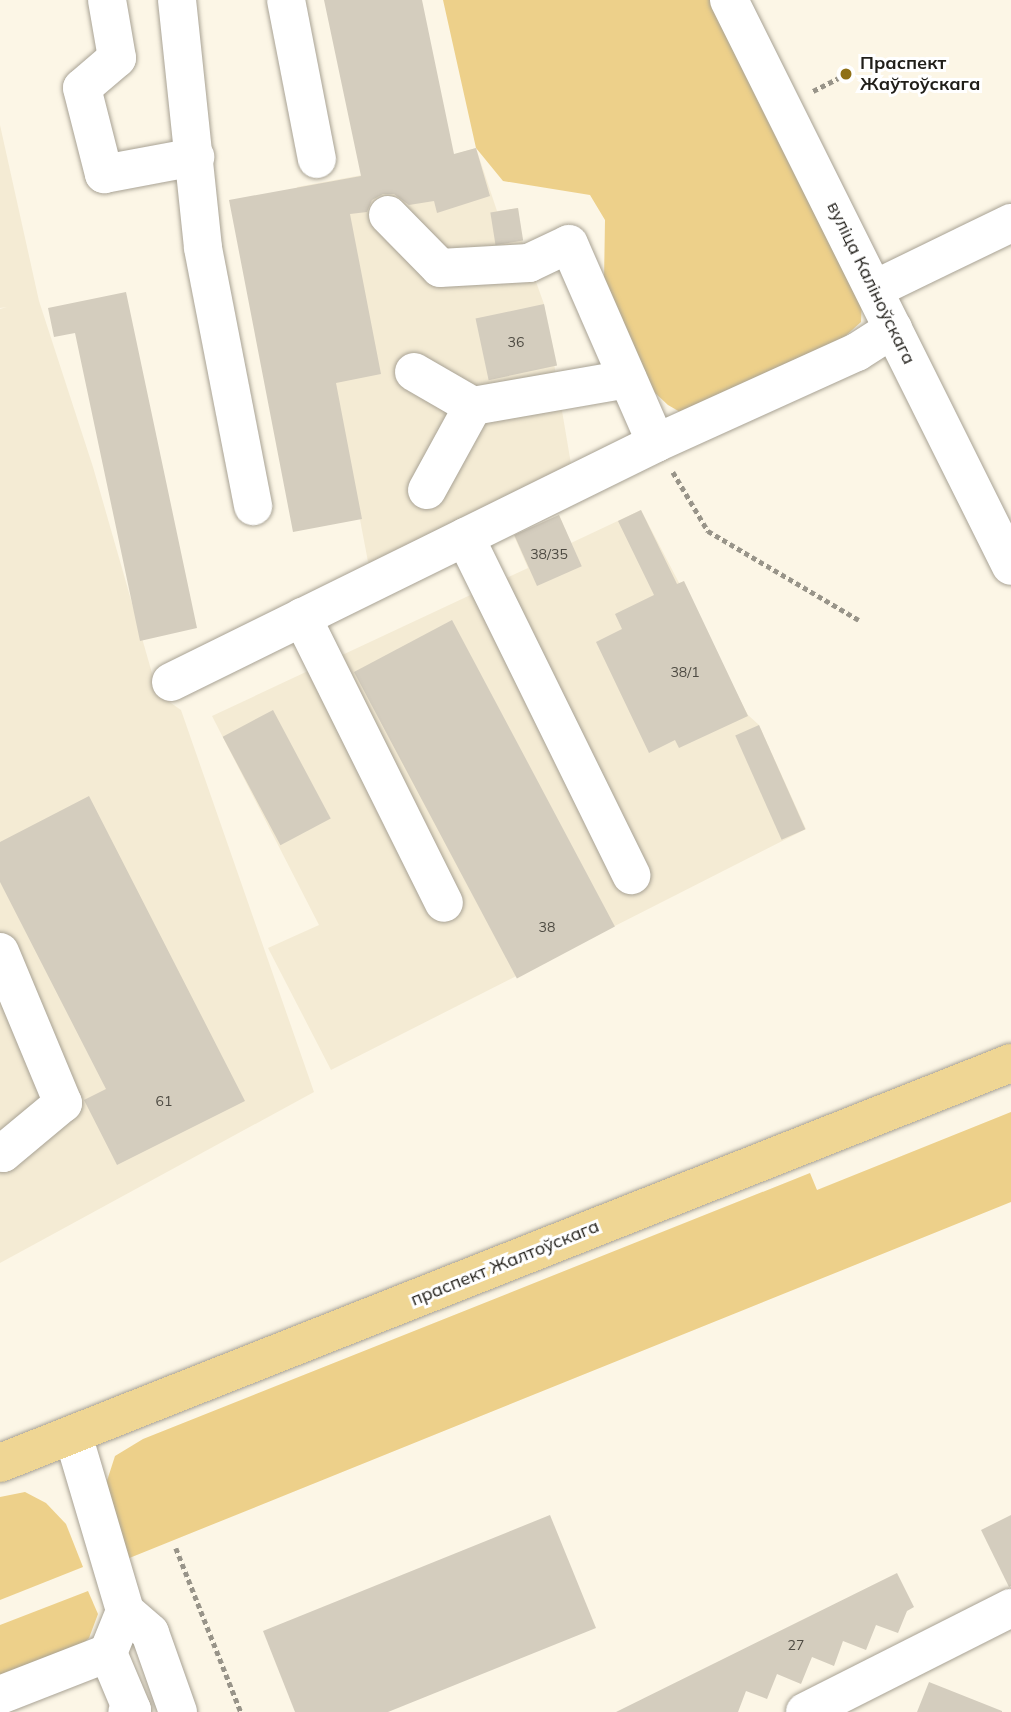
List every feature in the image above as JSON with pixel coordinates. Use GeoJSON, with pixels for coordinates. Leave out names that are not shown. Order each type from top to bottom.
{"type":"FeatureCollection","features":[{"type":"Feature","properties":{"kind":"main road","name":"праспект Жалтоўскага"},"geometry":{"type":"LineString","coordinates":[[0,1463],[1011,1063]]}},
{"type":"Feature","properties":{"kind":"street"},"geometry":{"type":"LineString","coordinates":[[108,0],[117,58],[82,88],[104,174],[195,157]]}},
{"type":"Feature","properties":{"kind":"street"},"geometry":{"type":"LineString","coordinates":[[177,0],[203,248],[253,506]]}},
{"type":"Feature","properties":{"kind":"street"},"geometry":{"type":"LineString","coordinates":[[286,0],[317,159]]}},
{"type":"Feature","properties":{"kind":"street","name":"вуліца Каліноўскага"},"geometry":{"type":"LineString","coordinates":[[730,0],[1011,566]]}},
{"type":"Feature","properties":{"kind":"street"},"geometry":{"type":"LineString","coordinates":[[388,215],[440,268],[529,263],[569,244],[656,443]]}},
{"type":"Feature","properties":{"kind":"street"},"geometry":{"type":"LineString","coordinates":[[875,289],[1011,223]]}},
{"type":"Feature","properties":{"kind":"street"},"geometry":{"type":"LineString","coordinates":[[171,682],[656,443],[857,352],[893,329]]}},
{"type":"Feature","properties":{"kind":"street"},"geometry":{"type":"LineString","coordinates":[[414,372],[473,406],[628,379]]}},
{"type":"Feature","properties":{"kind":"street"},"geometry":{"type":"LineString","coordinates":[[427,490],[473,406]]}},
{"type":"Feature","properties":{"kind":"street"},"geometry":{"type":"LineString","coordinates":[[465,537],[631,875]]}},
{"type":"Feature","properties":{"kind":"street"},"geometry":{"type":"LineString","coordinates":[[303,617],[444,902]]}},
{"type":"Feature","properties":{"kind":"street"},"geometry":{"type":"LineString","coordinates":[[0,952],[63,1103],[3,1153],[0,1151]]}},
{"type":"Feature","properties":{"kind":"street"},"geometry":{"type":"LineString","coordinates":[[73,1435],[125,1611],[150,1633],[178,1712]]}},
{"type":"Feature","properties":{"kind":"street"},"geometry":{"type":"LineString","coordinates":[[805,1712],[1011,1608]]}},
{"type":"Feature","properties":{"kind":"street"},"geometry":{"type":"LineString","coordinates":[[125,1611],[108,1653],[131,1711]]}},
{"type":"Feature","properties":{"kind":"street"},"geometry":{"type":"LineString","coordinates":[[0,1695],[108,1653]]}},
{"type":"Feature","properties":{"kind":"path"},"geometry":{"type":"LineString","coordinates":[[656,443],[708,531],[859,620]]}},
{"type":"Feature","properties":{"kind":"path"},"geometry":{"type":"LineString","coordinates":[[176,1548],[241,1712]]}},
{"type":"Feature","properties":{"kind":"shaded area"},"geometry":{"type":"Polygon","coordinates":[[[443,0],[713,0],[862,298],[861,322],[832,348],[687,416],[668,405],[653,391],[604,281],[605,220],[590,195],[503,181],[476,148],[443,0]]]}},
{"type":"Feature","properties":{"kind":"shaded area"},"geometry":{"type":"Polygon","coordinates":[[[0,125],[39,301],[93,467],[158,694],[181,710],[314,1092],[0,1263],[0,309],[7,307],[0,308],[0,125]]]}},
{"type":"Feature","properties":{"kind":"shaded area"},"geometry":{"type":"Polygon","coordinates":[[[476,148],[497,211],[518,208],[523,246],[544,304],[572,470],[369,567],[297,187],[422,164],[476,148]]]}},
{"type":"Feature","properties":{"kind":"shaded area"},"geometry":{"type":"Polygon","coordinates":[[[641,510],[748,715],[759,725],[806,829],[331,1070],[268,948],[319,925],[212,716],[528,568],[514,536],[559,515],[571,543],[641,510]]]}},
{"type":"Feature","properties":{"kind":"shaded area"},"geometry":{"type":"Polygon","coordinates":[[[1011,1112],[1011,1202],[122,1561],[105,1487],[115,1456],[143,1439],[810,1173],[817,1190],[1011,1112]]]}},
{"type":"Feature","properties":{"kind":"shaded area"},"geometry":{"type":"Polygon","coordinates":[[[25,1492],[46,1503],[66,1524],[83,1567],[0,1600],[0,1497],[25,1492]]]}},
{"type":"Feature","properties":{"kind":"shaded area"},"geometry":{"type":"Polygon","coordinates":[[[88,1591],[98,1614],[89,1638],[68,1658],[0,1683],[0,1625],[88,1591]]]}},
{"type":"Feature","properties":{"kind":"building"},"geometry":{"type":"Polygon","coordinates":[[[324,0],[422,0],[454,154],[476,148],[490,196],[437,213],[434,201],[409,205],[394,194],[383,194],[372,200],[367,212],[350,214],[381,374],[336,383],[362,519],[293,532],[229,200],[361,176],[324,0]]]}},
{"type":"Feature","properties":{"kind":"building"},"geometry":{"type":"Polygon","coordinates":[[[518,208],[523,241],[496,245],[490,212],[518,208]]]}},
{"type":"Feature","properties":{"kind":"building"},"geometry":{"type":"Polygon","coordinates":[[[126,292],[197,628],[140,641],[75,333],[54,337],[48,308],[126,292]]]}},
{"type":"Feature","properties":{"kind":"building"},"geometry":{"type":"Polygon","coordinates":[[[544,304],[557,366],[489,380],[476,319],[544,304]]]}},
{"type":"Feature","properties":{"kind":"building"},"geometry":{"type":"Polygon","coordinates":[[[641,510],[677,584],[684,581],[748,716],[679,748],[675,740],[649,753],[596,642],[622,629],[615,614],[654,595],[618,521],[641,510]]]}},
{"type":"Feature","properties":{"kind":"building"},"geometry":{"type":"Polygon","coordinates":[[[559,515],[582,566],[537,586],[514,535],[559,515]]]}},
{"type":"Feature","properties":{"kind":"building"},"geometry":{"type":"Polygon","coordinates":[[[452,620],[615,926],[517,978],[354,672],[452,620]]]}},
{"type":"Feature","properties":{"kind":"building"},"geometry":{"type":"Polygon","coordinates":[[[273,710],[331,819],[280,845],[223,737],[273,710]]]}},
{"type":"Feature","properties":{"kind":"building"},"geometry":{"type":"Polygon","coordinates":[[[759,725],[805,829],[782,840],[735,736],[759,725]]]}},
{"type":"Feature","properties":{"kind":"building"},"geometry":{"type":"Polygon","coordinates":[[[89,796],[245,1101],[117,1165],[84,1100],[106,1089],[0,882],[0,842],[89,796]]]}},
{"type":"Feature","properties":{"kind":"building"},"geometry":{"type":"Polygon","coordinates":[[[550,1515],[596,1628],[388,1712],[295,1712],[263,1631],[550,1515]]]}},
{"type":"Feature","properties":{"kind":"building"},"geometry":{"type":"Polygon","coordinates":[[[1011,1515],[1011,1586],[1009,1587],[981,1530],[1011,1515]]]}},
{"type":"Feature","properties":{"kind":"building"},"geometry":{"type":"Polygon","coordinates":[[[897,1573],[914,1607],[907,1611],[898,1633],[876,1625],[866,1650],[843,1641],[834,1666],[812,1657],[801,1684],[777,1674],[767,1699],[746,1691],[738,1712],[616,1712],[897,1573]]]}},
{"type":"Feature","properties":{"kind":"building"},"geometry":{"type":"Polygon","coordinates":[[[929,1682],[1002,1711],[1002,1712],[917,1712],[929,1682]]]}},
{"type":"Feature","properties":{"kind":"place","name":"Праспект Жаўтоўскага"},"geometry":{"type":"Point","coordinates":[846,74]}}]}
